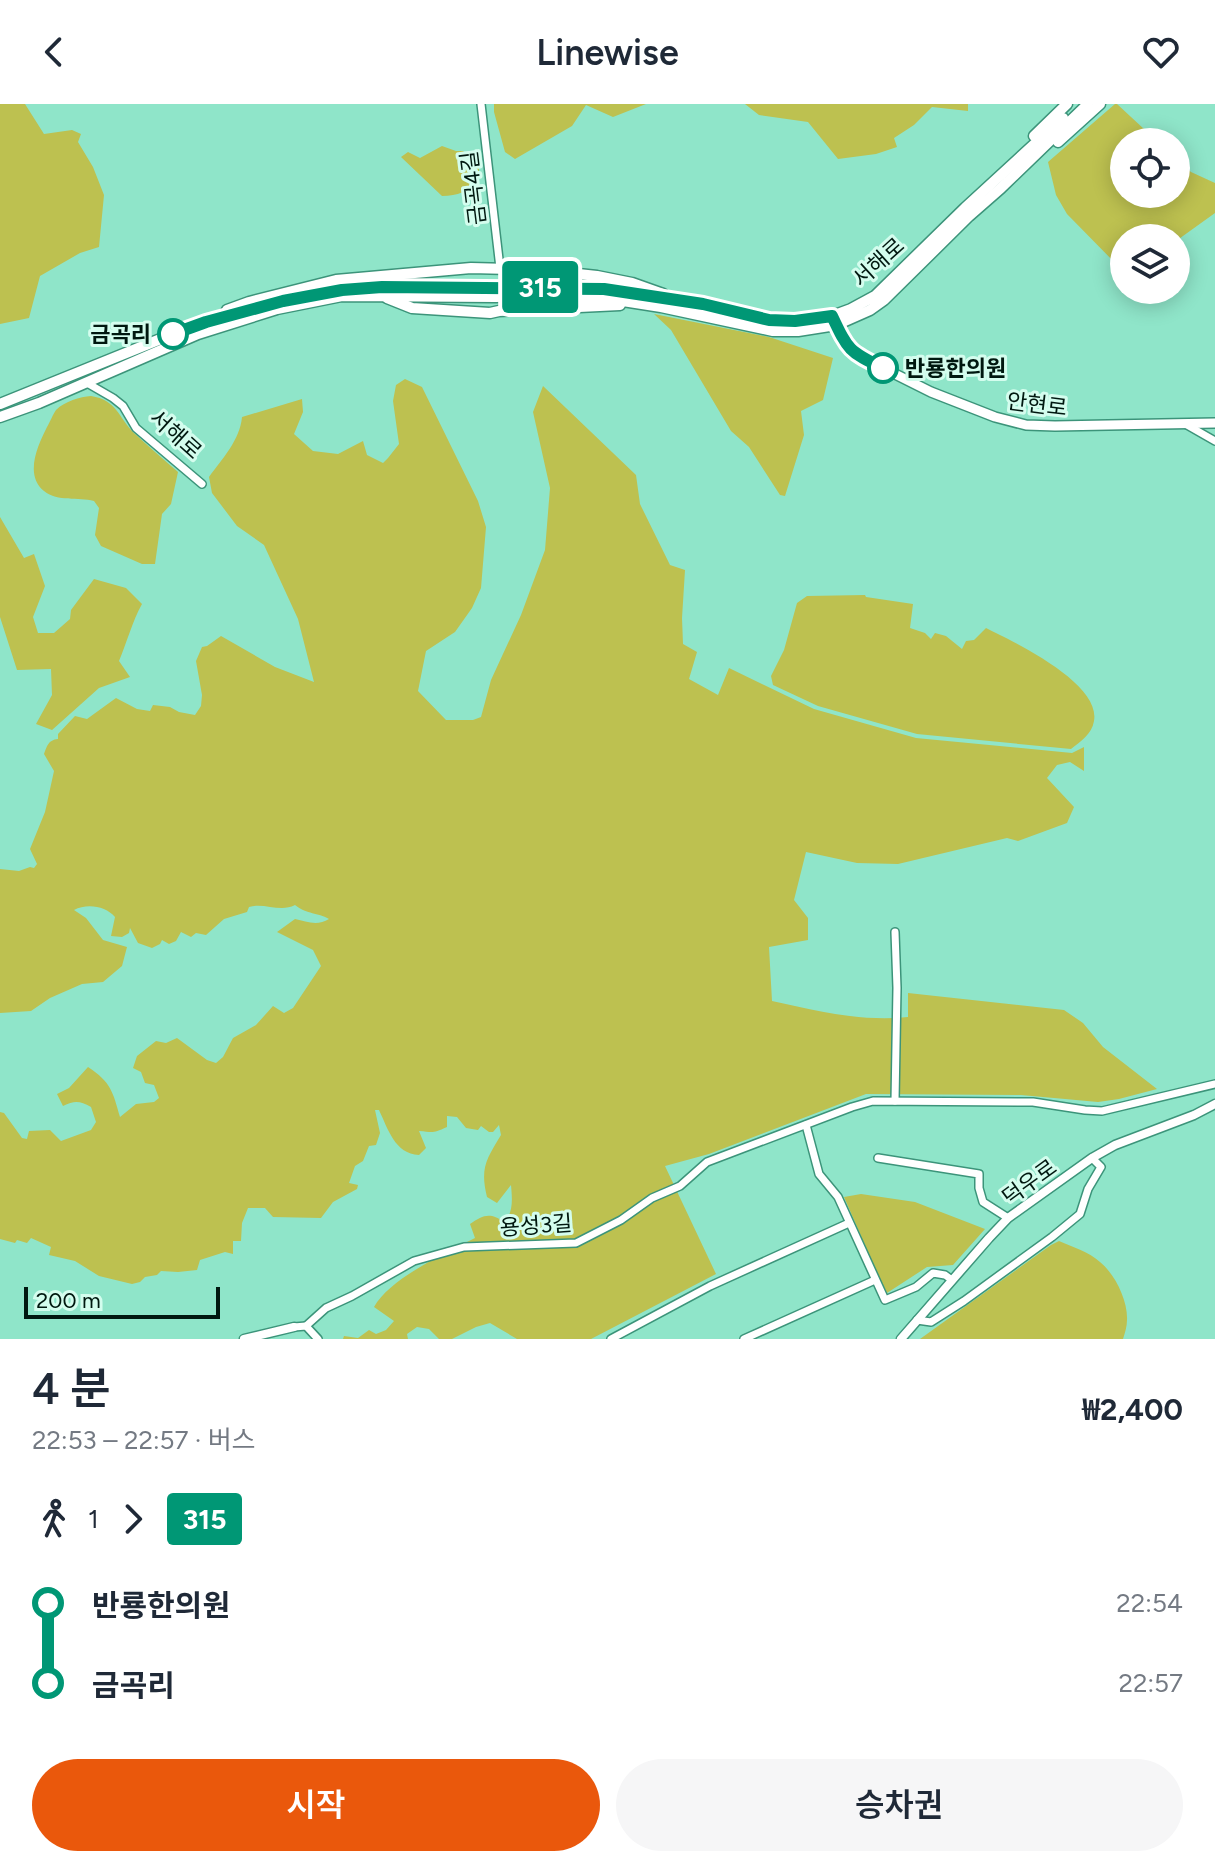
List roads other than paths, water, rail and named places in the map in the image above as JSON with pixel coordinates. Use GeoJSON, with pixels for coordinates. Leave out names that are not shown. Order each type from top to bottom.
{"type":"FeatureCollection","features":[{"type":"Feature","properties":{"kind":"main road"},"geometry":{"type":"LineString","coordinates":[[965,208],[1067,104]]}},
{"type":"Feature","properties":{"kind":"main road","name":"서해로"},"geometry":{"type":"LineString","coordinates":[[0,404],[206,322],[283,301],[342,290],[382,287],[604,289],[703,304],[769,320],[834,320],[875,296],[1079,104]]}},
{"type":"Feature","properties":{"kind":"main road","name":"서해로"},"geometry":{"type":"LineString","coordinates":[[0,417],[198,334],[277,309],[342,296],[543,295],[610,299],[773,331],[798,331],[870,310],[884,300],[1088,104]]}},
{"type":"Feature","properties":{"kind":"main road"},"geometry":{"type":"LineString","coordinates":[[1001,188],[1042,158],[1100,104]]}},
{"type":"Feature","properties":{"kind":"main road"},"geometry":{"type":"LineString","coordinates":[[206,322],[228,309],[249,302],[336,280],[471,268],[541,270],[597,276],[632,283],[676,300]]}},
{"type":"Feature","properties":{"kind":"main road"},"geometry":{"type":"LineString","coordinates":[[381,296],[412,308],[490,313],[638,304]]}},
{"type":"Feature","properties":{"kind":"main road","name":"안현로"},"geometry":{"type":"LineString","coordinates":[[834,320],[845,345],[859,356],[931,392],[995,417],[1026,425],[1055,426],[1215,423]]}},
{"type":"Feature","properties":{"kind":"street","name":"금곡4길"},"geometry":{"type":"LineString","coordinates":[[481,104],[500,268]]}},
{"type":"Feature","properties":{"kind":"street","name":"서해로"},"geometry":{"type":"LineString","coordinates":[[87,383],[123,406],[136,428],[202,484]]}},
{"type":"Feature","properties":{"kind":"street"},"geometry":{"type":"LineString","coordinates":[[1187,425],[1215,441]]}},
{"type":"Feature","properties":{"kind":"street"},"geometry":{"type":"LineString","coordinates":[[895,932],[895,1101]]}},
{"type":"Feature","properties":{"kind":"street","name":"용성3길"},"geometry":{"type":"LineString","coordinates":[[306,1326],[326,1308],[414,1261],[464,1247],[576,1243],[621,1220],[652,1198],[680,1186],[707,1162],[873,1101],[1033,1102],[1102,1111],[1215,1084]]}},
{"type":"Feature","properties":{"kind":"street","name":"덕우로"},"geometry":{"type":"LineString","coordinates":[[901,1339],[1008,1218],[1115,1145],[1215,1104]]}},
{"type":"Feature","properties":{"kind":"street"},"geometry":{"type":"LineString","coordinates":[[806,1125],[819,1174],[838,1197],[885,1300],[916,1287],[933,1273],[952,1280]]}},
{"type":"Feature","properties":{"kind":"street"},"geometry":{"type":"LineString","coordinates":[[878,1158],[979,1174],[983,1202],[1008,1218]]}},
{"type":"Feature","properties":{"kind":"street"},"geometry":{"type":"LineString","coordinates":[[917,1320],[931,1322],[964,1301],[1080,1214],[1088,1189],[1101,1167],[1092,1158]]}},
{"type":"Feature","properties":{"kind":"street"},"geometry":{"type":"LineString","coordinates":[[611,1339],[710,1286],[849,1223]]}},
{"type":"Feature","properties":{"kind":"street"},"geometry":{"type":"LineString","coordinates":[[744,1339],[875,1280]]}},
{"type":"Feature","properties":{"kind":"street"},"geometry":{"type":"LineString","coordinates":[[244,1339],[306,1326],[318,1339]]}},
{"type":"Feature","properties":{"kind":"place","name":"금곡리"},"geometry":{"type":"Point","coordinates":[173,334]}},
{"type":"Feature","properties":{"kind":"place","name":"반룡한의원"},"geometry":{"type":"Point","coordinates":[883,368]}}]}
